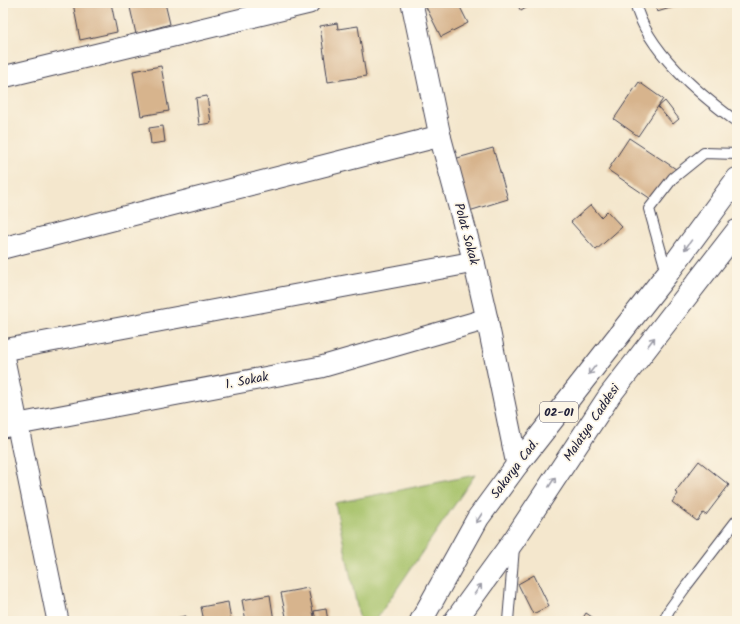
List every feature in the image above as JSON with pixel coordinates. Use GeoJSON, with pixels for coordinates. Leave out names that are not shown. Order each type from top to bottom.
{"type":"FeatureCollection","features":[{"type":"Feature","properties":{"kind":"main road","name":"Sakarya Cad."},"geometry":{"type":"LineString","coordinates":[[421,621],[478,518],[517,465],[662,280],[737,179]]}},
{"type":"Feature","properties":{"kind":"main road","name":"Malatya Caddesi"},"geometry":{"type":"LineString","coordinates":[[456,621],[514,540],[610,394],[735,237]]}},
{"type":"Feature","properties":{"kind":"main road"},"geometry":{"type":"LineString","coordinates":[[662,280],[680,305]]}},
{"type":"Feature","properties":{"kind":"main road"},"geometry":{"type":"LineString","coordinates":[[608,349],[632,366]]}},
{"type":"Feature","properties":{"kind":"street"},"geometry":{"type":"LineString","coordinates":[[3,77],[310,3]]}},
{"type":"Feature","properties":{"kind":"street","name":"Polat Sokak"},"geometry":{"type":"LineString","coordinates":[[412,3],[440,136],[474,262],[487,318],[517,465]]}},
{"type":"Feature","properties":{"kind":"street"},"geometry":{"type":"LineString","coordinates":[[3,248],[440,136]]}},
{"type":"Feature","properties":{"kind":"street"},"geometry":{"type":"LineString","coordinates":[[3,350],[474,262]]}},
{"type":"Feature","properties":{"kind":"street","name":"1. Sokak"},"geometry":{"type":"LineString","coordinates":[[10,425],[321,367],[487,318]]}},
{"type":"Feature","properties":{"kind":"street"},"geometry":{"type":"LineString","coordinates":[[3,354],[10,425],[58,621]]}},
{"type":"Feature","properties":{"kind":"lane"},"geometry":{"type":"LineString","coordinates":[[636,3],[644,27],[658,50],[682,75],[737,122]]}},
{"type":"Feature","properties":{"kind":"lane"},"geometry":{"type":"LineString","coordinates":[[662,280],[650,209],[673,178],[704,152],[737,154]]}},
{"type":"Feature","properties":{"kind":"lane"},"geometry":{"type":"LineString","coordinates":[[664,621],[669,610],[687,585],[737,520]]}},
{"type":"Feature","properties":{"kind":"lane"},"geometry":{"type":"LineString","coordinates":[[508,621],[514,540]]}},
{"type":"Feature","properties":{"kind":"green space"},"geometry":{"type":"Polygon","coordinates":[[[475,475],[375,621],[360,621],[335,503],[475,475]]]}},
{"type":"Feature","properties":{"kind":"building"},"geometry":{"type":"Polygon","coordinates":[[[73,3],[111,3],[117,32],[80,40],[73,3]]]}},
{"type":"Feature","properties":{"kind":"building"},"geometry":{"type":"Polygon","coordinates":[[[129,3],[165,3],[170,24],[136,34],[129,3]]]}},
{"type":"Feature","properties":{"kind":"building"},"geometry":{"type":"Polygon","coordinates":[[[429,3],[458,3],[468,23],[441,37],[425,5],[429,3]]]}},
{"type":"Feature","properties":{"kind":"building"},"geometry":{"type":"Polygon","coordinates":[[[516,3],[530,3],[531,5],[521,11],[516,3]]]}},
{"type":"Feature","properties":{"kind":"building"},"geometry":{"type":"Polygon","coordinates":[[[654,3],[687,3],[657,12],[654,3]]]}},
{"type":"Feature","properties":{"kind":"building"},"geometry":{"type":"Polygon","coordinates":[[[337,23],[338,29],[358,26],[366,76],[328,82],[320,26],[337,23]]]}},
{"type":"Feature","properties":{"kind":"building"},"geometry":{"type":"Polygon","coordinates":[[[161,66],[169,111],[141,116],[133,71],[161,66]]]}},
{"type":"Feature","properties":{"kind":"building"},"geometry":{"type":"Polygon","coordinates":[[[639,82],[663,99],[638,136],[614,119],[639,82]]]}},
{"type":"Feature","properties":{"kind":"building"},"geometry":{"type":"Polygon","coordinates":[[[207,96],[211,123],[199,125],[196,98],[207,96]]]}},
{"type":"Feature","properties":{"kind":"building"},"geometry":{"type":"Polygon","coordinates":[[[665,101],[679,119],[673,124],[658,107],[665,101]]]}},
{"type":"Feature","properties":{"kind":"building"},"geometry":{"type":"Polygon","coordinates":[[[163,126],[165,142],[151,144],[149,128],[163,126]]]}},
{"type":"Feature","properties":{"kind":"building"},"geometry":{"type":"Polygon","coordinates":[[[629,138],[676,169],[654,201],[608,170],[629,138]]]}},
{"type":"Feature","properties":{"kind":"building"},"geometry":{"type":"Polygon","coordinates":[[[493,148],[508,199],[469,211],[454,159],[493,148]]]}},
{"type":"Feature","properties":{"kind":"building"},"geometry":{"type":"Polygon","coordinates":[[[591,205],[601,217],[607,211],[622,227],[596,250],[571,222],[591,205]]]}},
{"type":"Feature","properties":{"kind":"building"},"geometry":{"type":"Polygon","coordinates":[[[699,461],[729,485],[706,515],[703,513],[697,521],[672,502],[678,494],[675,492],[699,461]]]}},
{"type":"Feature","properties":{"kind":"building"},"geometry":{"type":"Polygon","coordinates":[[[534,575],[549,606],[533,614],[518,584],[534,575]]]}},
{"type":"Feature","properties":{"kind":"building"},"geometry":{"type":"Polygon","coordinates":[[[308,588],[315,621],[287,621],[281,593],[308,588]]]}},
{"type":"Feature","properties":{"kind":"building"},"geometry":{"type":"Polygon","coordinates":[[[270,595],[274,621],[246,621],[242,600],[270,595]]]}},
{"type":"Feature","properties":{"kind":"building"},"geometry":{"type":"Polygon","coordinates":[[[228,602],[231,621],[204,621],[201,607],[228,602]]]}},
{"type":"Feature","properties":{"kind":"building"},"geometry":{"type":"Polygon","coordinates":[[[326,609],[328,621],[316,621],[314,611],[326,609]]]}},
{"type":"Feature","properties":{"kind":"building"},"geometry":{"type":"Polygon","coordinates":[[[586,613],[598,621],[581,621],[586,613]]]}},
{"type":"Feature","properties":{"kind":"building"},"geometry":{"type":"Polygon","coordinates":[[[186,616],[187,621],[164,621],[164,620],[186,616]]]}}]}
